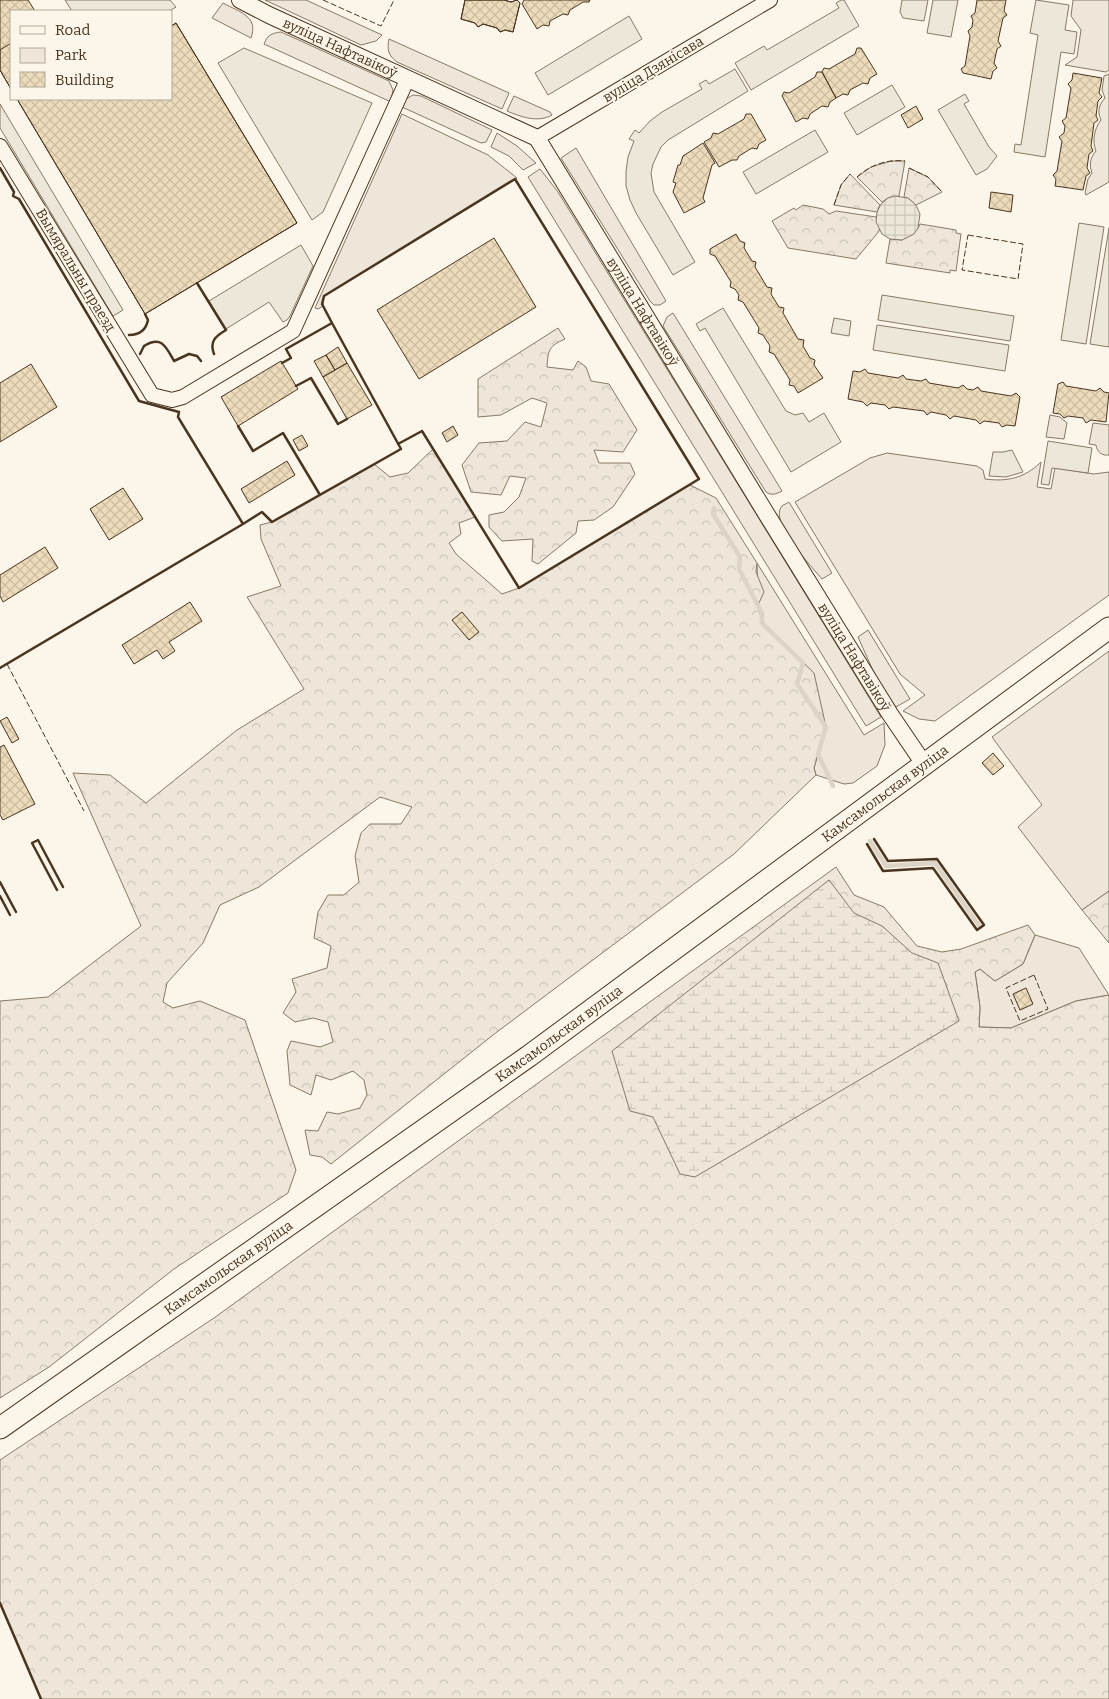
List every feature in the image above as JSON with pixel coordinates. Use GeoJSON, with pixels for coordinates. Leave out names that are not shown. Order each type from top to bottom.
{"type":"FeatureCollection","features":[{"type":"Feature","properties":{"kind":"main road","name":"Камсамольская вуліца"},"geometry":{"type":"LineString","coordinates":[[0,1428],[529,1056],[1109,628]]}},
{"type":"Feature","properties":{"kind":"street","name":"вуліца Нафтавікоў"},"geometry":{"type":"LineString","coordinates":[[240,0],[537,138],[769,518],[894,720],[924,764]]}},
{"type":"Feature","properties":{"kind":"street","name":"вуліца Дзянісава"},"geometry":{"type":"LineString","coordinates":[[537,138],[770,0]]}},
{"type":"Feature","properties":{"kind":"street","name":"Вымяральны праезд"},"geometry":{"type":"LineString","coordinates":[[0,146],[152,395],[172,400],[183,397],[293,331],[408,78]]}},
{"type":"Feature","properties":{"kind":"green space"},"geometry":{"type":"Polygon","coordinates":[[[265,0],[306,0],[382,35],[376,41],[361,45],[265,0]]]}},
{"type":"Feature","properties":{"kind":"green space"},"geometry":{"type":"Polygon","coordinates":[[[1073,0],[1109,0],[1109,70],[1106,72],[1065,65],[1077,57],[1081,30],[1071,16],[1073,0]]]}},
{"type":"Feature","properties":{"kind":"green space"},"geometry":{"type":"Polygon","coordinates":[[[223,3],[241,12],[250,20],[253,31],[251,38],[212,18],[223,3]]]}},
{"type":"Feature","properties":{"kind":"green space"},"geometry":{"type":"Polygon","coordinates":[[[281,32],[389,81],[393,90],[391,102],[264,44],[270,35],[281,32]]]}},
{"type":"Feature","properties":{"kind":"green space"},"geometry":{"type":"Polygon","coordinates":[[[389,39],[509,93],[502,109],[397,62],[389,52],[389,39]]]}},
{"type":"Feature","properties":{"kind":"green space"},"geometry":{"type":"Polygon","coordinates":[[[1109,74],[1109,182],[1086,195],[1088,179],[1092,173],[1092,156],[1096,151],[1094,135],[1101,120],[1099,108],[1105,98],[1102,90],[1104,76],[1109,74]]]}},
{"type":"Feature","properties":{"kind":"green space"},"geometry":{"type":"Polygon","coordinates":[[[413,95],[421,96],[492,130],[486,142],[481,143],[402,107],[406,99],[413,95]]]}},
{"type":"Feature","properties":{"kind":"green space"},"geometry":{"type":"Polygon","coordinates":[[[514,96],[550,112],[552,115],[535,119],[507,111],[514,96]]]}},
{"type":"Feature","properties":{"kind":"green space"},"geometry":{"type":"Polygon","coordinates":[[[402,114],[488,155],[517,178],[324,296],[323,306],[318,309],[315,308],[402,114]]]}},
{"type":"Feature","properties":{"kind":"green space"},"geometry":{"type":"Polygon","coordinates":[[[497,133],[517,146],[536,163],[523,170],[509,156],[491,147],[497,133]]]}},
{"type":"Feature","properties":{"kind":"green space"},"geometry":{"type":"Polygon","coordinates":[[[576,148],[666,301],[660,305],[654,305],[650,301],[561,158],[576,148]]]}},
{"type":"Feature","properties":{"kind":"green space"},"geometry":{"type":"Polygon","coordinates":[[[891,161],[905,161],[899,196],[888,198],[882,202],[857,177],[871,167],[891,161]]]}},
{"type":"Feature","properties":{"kind":"green space"},"geometry":{"type":"Polygon","coordinates":[[[909,168],[928,177],[942,192],[916,205],[904,197],[909,168]]]}},
{"type":"Feature","properties":{"kind":"green space"},"geometry":{"type":"Polygon","coordinates":[[[540,169],[558,192],[881,717],[866,726],[528,177],[540,169]]]}},
{"type":"Feature","properties":{"kind":"green space"},"geometry":{"type":"Polygon","coordinates":[[[850,174],[880,205],[877,212],[834,205],[841,185],[850,174]]]}},
{"type":"Feature","properties":{"kind":"green space"},"geometry":{"type":"Polygon","coordinates":[[[803,205],[823,209],[829,214],[836,211],[876,217],[880,230],[856,259],[788,248],[772,221],[803,205]]]}},
{"type":"Feature","properties":{"kind":"green space"},"geometry":{"type":"Polygon","coordinates":[[[920,224],[956,230],[956,233],[961,234],[956,271],[950,270],[950,273],[886,263],[890,239],[902,240],[918,228],[920,224]]]}},
{"type":"Feature","properties":{"kind":"green space"},"geometry":{"type":"Polygon","coordinates":[[[673,313],[782,491],[774,494],[766,492],[663,326],[667,317],[673,313]]]}},
{"type":"Feature","properties":{"kind":"green space"},"geometry":{"type":"Polygon","coordinates":[[[558,328],[565,339],[550,349],[547,367],[573,370],[578,361],[586,367],[591,381],[609,384],[637,430],[623,452],[594,450],[599,463],[630,463],[635,474],[613,507],[594,520],[578,521],[576,533],[538,564],[532,561],[533,539],[502,541],[489,527],[489,515],[504,512],[519,497],[526,478],[510,476],[501,495],[471,492],[462,465],[479,443],[507,441],[525,422],[541,427],[547,403],[532,398],[501,415],[478,417],[478,379],[558,328]]]}},
{"type":"Feature","properties":{"kind":"green space"},"geometry":{"type":"Polygon","coordinates":[[[1050,415],[1060,417],[1067,423],[1064,439],[1046,437],[1050,415]]]}},
{"type":"Feature","properties":{"kind":"green space"},"geometry":{"type":"Polygon","coordinates":[[[1093,423],[1109,425],[1109,455],[1100,453],[1096,445],[1089,444],[1093,423]]]}},
{"type":"Feature","properties":{"kind":"green space"},"geometry":{"type":"Polygon","coordinates":[[[433,449],[475,517],[459,523],[461,534],[449,543],[456,554],[502,594],[519,588],[690,485],[716,498],[757,563],[756,572],[764,592],[758,605],[762,613],[762,623],[814,673],[826,727],[814,768],[816,775],[734,854],[493,1035],[331,1164],[322,1157],[310,1155],[305,1130],[318,1131],[327,1112],[338,1114],[360,1108],[367,1095],[364,1080],[353,1071],[331,1080],[316,1075],[311,1095],[290,1085],[287,1051],[291,1041],[320,1047],[333,1042],[328,1022],[313,1018],[295,1022],[283,1013],[296,992],[292,979],[327,968],[331,946],[314,938],[318,912],[328,895],[344,895],[359,882],[355,856],[361,833],[370,824],[401,824],[412,807],[380,797],[259,887],[220,905],[203,943],[167,983],[163,1002],[173,1008],[200,1001],[245,1020],[296,1170],[288,1193],[174,1269],[49,1367],[0,1398],[0,1001],[48,997],[141,926],[73,773],[110,775],[146,803],[237,730],[304,689],[247,597],[281,586],[261,539],[260,525],[272,522],[374,464],[390,477],[408,473],[433,449]]]}},
{"type":"Feature","properties":{"kind":"green space"},"geometry":{"type":"Polygon","coordinates":[[[887,453],[977,466],[983,470],[985,479],[993,480],[1015,478],[1029,472],[1041,462],[1037,487],[1051,489],[1055,468],[1094,474],[1109,472],[1109,595],[935,721],[919,719],[903,711],[925,695],[900,674],[795,502],[870,458],[887,453]]]}},
{"type":"Feature","properties":{"kind":"green space"},"geometry":{"type":"Polygon","coordinates":[[[789,502],[832,573],[822,579],[793,544],[781,522],[779,513],[782,506],[789,502]]]}},
{"type":"Feature","properties":{"kind":"green space"},"geometry":{"type":"Polygon","coordinates":[[[757,563],[864,735],[884,723],[885,745],[877,766],[853,783],[844,784],[816,775],[814,768],[818,754],[803,663],[762,623],[762,613],[758,605],[757,563]]]}},
{"type":"Feature","properties":{"kind":"green space"},"geometry":{"type":"Polygon","coordinates":[[[868,630],[910,699],[894,708],[875,675],[858,637],[868,630]]]}},
{"type":"Feature","properties":{"kind":"green space"},"geometry":{"type":"Polygon","coordinates":[[[1109,651],[1109,891],[1082,910],[1018,827],[1042,805],[992,737],[1109,651]]]}},
{"type":"Feature","properties":{"kind":"green space"},"geometry":{"type":"Polygon","coordinates":[[[836,867],[854,895],[884,907],[917,946],[942,952],[961,949],[1028,925],[1035,935],[1023,964],[995,981],[980,969],[975,972],[980,1007],[979,1027],[1011,1028],[1076,1001],[1109,995],[1109,1699],[41,1699],[0,1603],[0,1460],[214,1318],[836,867]]]}},
{"type":"Feature","properties":{"kind":"green space"},"geometry":{"type":"Polygon","coordinates":[[[829,880],[854,913],[882,926],[912,953],[938,963],[959,1021],[695,1177],[680,1174],[653,1117],[630,1111],[612,1051],[829,880]]]}},
{"type":"Feature","properties":{"kind":"green space"},"geometry":{"type":"Polygon","coordinates":[[[1109,891],[1109,943],[1082,910],[1109,891]]]}},
{"type":"Feature","properties":{"kind":"green space"},"geometry":{"type":"Polygon","coordinates":[[[1035,935],[1079,948],[1109,995],[1076,1001],[1011,1028],[979,1027],[980,1007],[975,972],[980,969],[995,981],[1023,964],[1035,935]]]}},
{"type":"Feature","properties":{"kind":"shaded area"},"geometry":{"type":"Polygon","coordinates":[[[65,0],[170,0],[176,7],[171,10],[71,10],[65,0]]]}},
{"type":"Feature","properties":{"kind":"shaded area"},"geometry":{"type":"Polygon","coordinates":[[[844,0],[859,26],[751,90],[735,63],[764,46],[767,50],[839,8],[836,3],[844,0]]]}},
{"type":"Feature","properties":{"kind":"shaded area"},"geometry":{"type":"Polygon","coordinates":[[[902,0],[928,0],[924,21],[903,18],[900,12],[902,0]]]}},
{"type":"Feature","properties":{"kind":"shaded area"},"geometry":{"type":"Polygon","coordinates":[[[933,0],[958,0],[951,37],[927,33],[933,0]]]}},
{"type":"Feature","properties":{"kind":"shaded area"},"geometry":{"type":"Polygon","coordinates":[[[1036,0],[1069,5],[1065,30],[1077,32],[1074,54],[1061,52],[1045,157],[1014,152],[1015,144],[1021,145],[1038,35],[1030,33],[1036,0]]]}},
{"type":"Feature","properties":{"kind":"shaded area"},"geometry":{"type":"Polygon","coordinates":[[[629,16],[642,39],[548,95],[535,73],[629,16]]]}},
{"type":"Feature","properties":{"kind":"shaded area"},"geometry":{"type":"Polygon","coordinates":[[[244,48],[372,103],[323,212],[312,220],[218,63],[244,48]]]}},
{"type":"Feature","properties":{"kind":"shaded area"},"geometry":{"type":"Polygon","coordinates":[[[735,69],[748,91],[668,140],[661,147],[653,164],[651,173],[654,192],[695,262],[673,275],[630,200],[626,186],[626,172],[628,157],[634,141],[629,139],[635,130],[639,133],[662,112],[702,89],[699,84],[706,80],[709,84],[735,69]]]}},
{"type":"Feature","properties":{"kind":"shaded area"},"geometry":{"type":"Polygon","coordinates":[[[892,85],[905,107],[857,135],[844,113],[892,85]]]}},
{"type":"Feature","properties":{"kind":"shaded area"},"geometry":{"type":"Polygon","coordinates":[[[965,94],[969,101],[964,104],[989,147],[997,156],[987,169],[976,175],[938,110],[965,94]]]}},
{"type":"Feature","properties":{"kind":"shaded area"},"geometry":{"type":"Polygon","coordinates":[[[0,104],[123,310],[113,316],[0,128],[0,104]]]}},
{"type":"Feature","properties":{"kind":"shaded area"},"geometry":{"type":"Polygon","coordinates":[[[815,130],[828,152],[756,194],[743,172],[815,130]]]}},
{"type":"Feature","properties":{"kind":"shaded area"},"geometry":{"type":"Polygon","coordinates":[[[895,196],[908,198],[916,205],[920,214],[918,228],[914,234],[902,240],[890,239],[882,234],[876,222],[877,212],[881,204],[888,198],[895,196]]]}},
{"type":"Feature","properties":{"kind":"shaded area"},"geometry":{"type":"Polygon","coordinates":[[[1079,223],[1104,227],[1086,344],[1061,340],[1079,223]]]}},
{"type":"Feature","properties":{"kind":"shaded area"},"geometry":{"type":"Polygon","coordinates":[[[1109,228],[1109,347],[1090,344],[1109,228]]]}},
{"type":"Feature","properties":{"kind":"shaded area"},"geometry":{"type":"Polygon","coordinates":[[[301,245],[313,266],[287,320],[283,322],[269,302],[226,329],[209,301],[301,245]]]}},
{"type":"Feature","properties":{"kind":"shaded area"},"geometry":{"type":"Polygon","coordinates":[[[882,295],[1014,316],[1010,341],[878,320],[882,295]]]}},
{"type":"Feature","properties":{"kind":"shaded area"},"geometry":{"type":"Polygon","coordinates":[[[723,308],[786,411],[795,415],[803,413],[809,422],[824,413],[841,442],[791,472],[705,328],[700,331],[696,324],[723,308]]]}},
{"type":"Feature","properties":{"kind":"shaded area"},"geometry":{"type":"Polygon","coordinates":[[[834,318],[851,321],[849,336],[831,333],[834,318]]]}},
{"type":"Feature","properties":{"kind":"shaded area"},"geometry":{"type":"Polygon","coordinates":[[[877,325],[1009,345],[1005,371],[873,350],[877,325]]]}},
{"type":"Feature","properties":{"kind":"shaded area"},"geometry":{"type":"Polygon","coordinates":[[[1048,441],[1092,448],[1088,473],[1052,468],[1049,485],[1041,484],[1048,441]]]}},
{"type":"Feature","properties":{"kind":"shaded area"},"geometry":{"type":"Polygon","coordinates":[[[1012,450],[1023,472],[1006,477],[989,476],[993,452],[1012,450]]]}},
{"type":"Feature","properties":{"kind":"building"},"geometry":{"type":"Polygon","coordinates":[[[0,0],[28,0],[34,10],[10,10],[10,87],[0,70],[0,0]]]}},
{"type":"Feature","properties":{"kind":"building"},"geometry":{"type":"Polygon","coordinates":[[[465,0],[504,0],[511,2],[517,0],[520,3],[513,32],[505,30],[500,32],[497,28],[483,24],[478,27],[475,23],[461,19],[465,0]]]}},
{"type":"Feature","properties":{"kind":"building"},"geometry":{"type":"Polygon","coordinates":[[[465,0],[504,0],[511,2],[517,0],[520,3],[513,32],[505,30],[500,32],[497,28],[483,24],[478,27],[475,23],[461,19],[465,0]]]}},
{"type":"Feature","properties":{"kind":"building"},"geometry":{"type":"Polygon","coordinates":[[[524,0],[590,0],[570,10],[568,15],[563,14],[550,21],[549,26],[543,25],[537,29],[522,4],[524,0]]]}},
{"type":"Feature","properties":{"kind":"building"},"geometry":{"type":"Polygon","coordinates":[[[977,0],[1006,0],[1004,11],[1007,15],[1003,18],[998,41],[1001,46],[997,49],[994,63],[997,68],[993,71],[991,79],[963,73],[961,69],[965,66],[970,36],[968,31],[972,27],[973,20],[971,16],[975,13],[977,0]]]}},
{"type":"Feature","properties":{"kind":"building"},"geometry":{"type":"Polygon","coordinates":[[[176,23],[297,223],[145,314],[18,100],[172,100],[172,25],[176,23]]]}},
{"type":"Feature","properties":{"kind":"building"},"geometry":{"type":"Polygon","coordinates":[[[176,23],[297,223],[145,314],[18,100],[172,100],[172,25],[176,23]]]}},
{"type":"Feature","properties":{"kind":"building"},"geometry":{"type":"Polygon","coordinates":[[[10,44],[10,87],[0,70],[0,50],[10,44]]]}},
{"type":"Feature","properties":{"kind":"building"},"geometry":{"type":"Polygon","coordinates":[[[857,48],[861,48],[877,74],[870,78],[868,84],[863,83],[850,90],[848,95],[843,94],[836,98],[822,72],[824,68],[829,69],[855,54],[857,48]]]}},
{"type":"Feature","properties":{"kind":"building"},"geometry":{"type":"Polygon","coordinates":[[[817,72],[822,72],[836,98],[830,102],[828,107],[822,106],[810,114],[808,119],[803,118],[796,122],[782,96],[784,92],[789,93],[815,77],[817,72]]]}},
{"type":"Feature","properties":{"kind":"building"},"geometry":{"type":"Polygon","coordinates":[[[1073,73],[1102,78],[1099,93],[1102,97],[1098,101],[1096,116],[1098,120],[1094,123],[1091,146],[1093,151],[1089,154],[1087,168],[1090,173],[1086,176],[1083,190],[1055,186],[1056,179],[1053,175],[1057,171],[1062,141],[1059,137],[1064,133],[1065,126],[1062,121],[1066,118],[1071,88],[1068,84],[1072,80],[1073,73]]]}},
{"type":"Feature","properties":{"kind":"building"},"geometry":{"type":"Polygon","coordinates":[[[916,106],[923,119],[908,128],[901,115],[916,106]]]}},
{"type":"Feature","properties":{"kind":"building"},"geometry":{"type":"Polygon","coordinates":[[[746,114],[751,114],[766,140],[759,144],[757,149],[752,148],[739,156],[737,160],[732,160],[719,167],[704,142],[711,138],[713,133],[718,134],[744,119],[746,114]]]}},
{"type":"Feature","properties":{"kind":"building"},"geometry":{"type":"Polygon","coordinates":[[[703,143],[715,163],[712,165],[703,198],[705,202],[684,213],[673,192],[676,183],[673,182],[683,156],[703,143]]]}},
{"type":"Feature","properties":{"kind":"building"},"geometry":{"type":"Polygon","coordinates":[[[991,192],[1013,195],[1011,212],[989,208],[991,192]]]}},
{"type":"Feature","properties":{"kind":"building"},"geometry":{"type":"Polygon","coordinates":[[[736,234],[740,241],[745,243],[744,248],[752,261],[756,262],[755,267],[767,287],[772,288],[771,294],[779,307],[784,308],[783,313],[798,339],[804,340],[803,346],[810,358],[815,360],[814,365],[823,378],[798,393],[794,386],[789,385],[790,380],[774,354],[769,352],[770,346],[763,335],[758,333],[759,328],[743,302],[738,300],[739,295],[735,289],[730,287],[731,282],[715,256],[710,254],[710,249],[736,234]]]}},
{"type":"Feature","properties":{"kind":"building"},"geometry":{"type":"Polygon","coordinates":[[[494,238],[536,307],[419,379],[377,310],[494,238]]]}},
{"type":"Feature","properties":{"kind":"building"},"geometry":{"type":"Polygon","coordinates":[[[338,347],[347,363],[335,370],[326,355],[338,347]]]}},
{"type":"Feature","properties":{"kind":"building"},"geometry":{"type":"Polygon","coordinates":[[[326,355],[335,370],[323,377],[314,361],[326,355]]]}},
{"type":"Feature","properties":{"kind":"building"},"geometry":{"type":"Polygon","coordinates":[[[281,361],[298,389],[238,426],[221,397],[281,361]]]}},
{"type":"Feature","properties":{"kind":"building"},"geometry":{"type":"Polygon","coordinates":[[[347,363],[372,405],[347,419],[323,377],[347,363]]]}},
{"type":"Feature","properties":{"kind":"building"},"geometry":{"type":"Polygon","coordinates":[[[31,364],[57,407],[0,442],[0,383],[31,364]]]}},
{"type":"Feature","properties":{"kind":"building"},"geometry":{"type":"Polygon","coordinates":[[[865,369],[868,373],[898,378],[903,375],[906,379],[921,381],[926,379],[929,383],[958,388],[963,385],[967,389],[973,390],[978,387],[981,391],[1011,396],[1016,393],[1020,397],[1015,426],[1007,425],[1002,427],[999,423],[984,421],[980,424],[976,420],[954,416],[950,419],[946,415],[931,412],[927,415],[924,411],[893,407],[889,409],[885,405],[871,403],[867,406],[863,402],[848,399],[853,371],[860,372],[865,369]]]}},
{"type":"Feature","properties":{"kind":"building"},"geometry":{"type":"Polygon","coordinates":[[[1063,382],[1066,386],[1096,391],[1100,388],[1104,392],[1109,393],[1106,422],[1091,420],[1086,423],[1083,418],[1068,416],[1064,418],[1060,414],[1053,413],[1058,384],[1063,382]]]}},
{"type":"Feature","properties":{"kind":"building"},"geometry":{"type":"Polygon","coordinates":[[[453,426],[458,435],[447,442],[442,433],[453,426]]]}},
{"type":"Feature","properties":{"kind":"building"},"geometry":{"type":"Polygon","coordinates":[[[302,435],[308,446],[299,451],[293,440],[302,435]]]}},
{"type":"Feature","properties":{"kind":"building"},"geometry":{"type":"Polygon","coordinates":[[[287,461],[295,475],[249,503],[241,489],[287,461]]]}},
{"type":"Feature","properties":{"kind":"building"},"geometry":{"type":"Polygon","coordinates":[[[123,488],[143,519],[109,540],[90,509],[123,488]]]}},
{"type":"Feature","properties":{"kind":"building"},"geometry":{"type":"Polygon","coordinates":[[[45,547],[58,568],[3,602],[0,596],[0,575],[45,547]]]}},
{"type":"Feature","properties":{"kind":"building"},"geometry":{"type":"Polygon","coordinates":[[[190,602],[202,621],[169,642],[175,651],[163,659],[157,650],[134,664],[122,645],[190,602]]]}},
{"type":"Feature","properties":{"kind":"building"},"geometry":{"type":"Polygon","coordinates":[[[462,612],[479,632],[469,640],[452,620],[462,612]]]}},
{"type":"Feature","properties":{"kind":"building"},"geometry":{"type":"Polygon","coordinates":[[[7,717],[19,739],[12,743],[0,721],[7,717]]]}},
{"type":"Feature","properties":{"kind":"building"},"geometry":{"type":"Polygon","coordinates":[[[4,745],[35,804],[3,820],[0,815],[0,747],[4,745]]]}},
{"type":"Feature","properties":{"kind":"building"},"geometry":{"type":"Polygon","coordinates":[[[993,753],[1004,766],[993,775],[982,763],[993,753]]]}},
{"type":"Feature","properties":{"kind":"building"},"geometry":{"type":"Polygon","coordinates":[[[1026,988],[1033,1004],[1020,1010],[1013,994],[1026,988]]]}},
{"type":"Feature","properties":{"kind":"waterway"},"geometry":{"type":"LineString","coordinates":[[714,508],[713,514],[740,557],[739,569],[762,613],[762,623],[803,663],[797,684],[826,727],[818,754],[833,786]]}},
{"type":"Feature","properties":{"kind":"waterway"},"geometry":{"type":"LineString","coordinates":[[870,841],[886,866],[935,863],[980,927]]}},
{"type":"Feature","properties":{"kind":"fence"},"geometry":{"type":"LineString","coordinates":[[323,0],[381,26],[394,0]]}},
{"type":"Feature","properties":{"kind":"fence"},"geometry":{"type":"LineString","coordinates":[[857,177],[867,169],[879,164],[905,161]]}},
{"type":"Feature","properties":{"kind":"fence"},"geometry":{"type":"LineString","coordinates":[[909,168],[928,177],[942,192]]}},
{"type":"Feature","properties":{"kind":"fence"},"geometry":{"type":"LineString","coordinates":[[834,205],[841,185],[850,174]]}},
{"type":"Feature","properties":{"kind":"fence"},"geometry":{"type":"LineString","coordinates":[[968,235],[1023,244],[1018,279],[962,270],[968,235]]}},
{"type":"Feature","properties":{"kind":"fence"},"geometry":{"type":"LineString","coordinates":[[7,664],[84,811]]}},
{"type":"Feature","properties":{"kind":"fence"},"geometry":{"type":"LineString","coordinates":[[1034,975],[1048,1009],[1020,1021],[1006,988],[1034,975]]}},
{"type":"Feature","properties":{"kind":"wall"},"geometry":{"type":"LineString","coordinates":[[0,168],[14,192],[13,196],[19,199],[139,401],[179,412],[178,417],[243,524],[0,668]]}},
{"type":"Feature","properties":{"kind":"wall"},"geometry":{"type":"LineString","coordinates":[[282,363],[291,358],[286,349],[332,323],[322,304],[324,296],[515,179],[699,479],[519,588],[422,431],[398,444]]}},
{"type":"Feature","properties":{"kind":"wall"},"geometry":{"type":"LineString","coordinates":[[197,283],[226,330],[214,339],[212,346],[214,354]]}},
{"type":"Feature","properties":{"kind":"wall"},"geometry":{"type":"LineString","coordinates":[[129,335],[139,333],[144,329],[148,320],[145,314]]}},
{"type":"Feature","properties":{"kind":"wall"},"geometry":{"type":"LineString","coordinates":[[243,524],[262,512],[272,522],[401,449],[332,323]]}},
{"type":"Feature","properties":{"kind":"wall"},"geometry":{"type":"LineString","coordinates":[[140,354],[144,346],[159,342],[166,347],[174,361],[189,354],[197,356],[201,361]]}},
{"type":"Feature","properties":{"kind":"wall"},"geometry":{"type":"LineString","coordinates":[[296,386],[311,378],[338,424],[347,419]]}},
{"type":"Feature","properties":{"kind":"wall"},"geometry":{"type":"LineString","coordinates":[[238,426],[253,451],[283,433],[320,495]]}},
{"type":"Feature","properties":{"kind":"wall"},"geometry":{"type":"LineString","coordinates":[[867,844],[883,871],[933,868],[977,930],[984,925],[937,859],[888,861],[874,839]]}},
{"type":"Feature","properties":{"kind":"wall"},"geometry":{"type":"LineString","coordinates":[[57,890],[32,843],[38,840],[63,887]]}},
{"type":"Feature","properties":{"kind":"wall"},"geometry":{"type":"LineString","coordinates":[[0,882],[16,912]]}},
{"type":"Feature","properties":{"kind":"wall"},"geometry":{"type":"LineString","coordinates":[[0,896],[10,915]]}},
{"type":"Feature","properties":{"kind":"wall"},"geometry":{"type":"LineString","coordinates":[[0,1603],[41,1699]]}}]}
